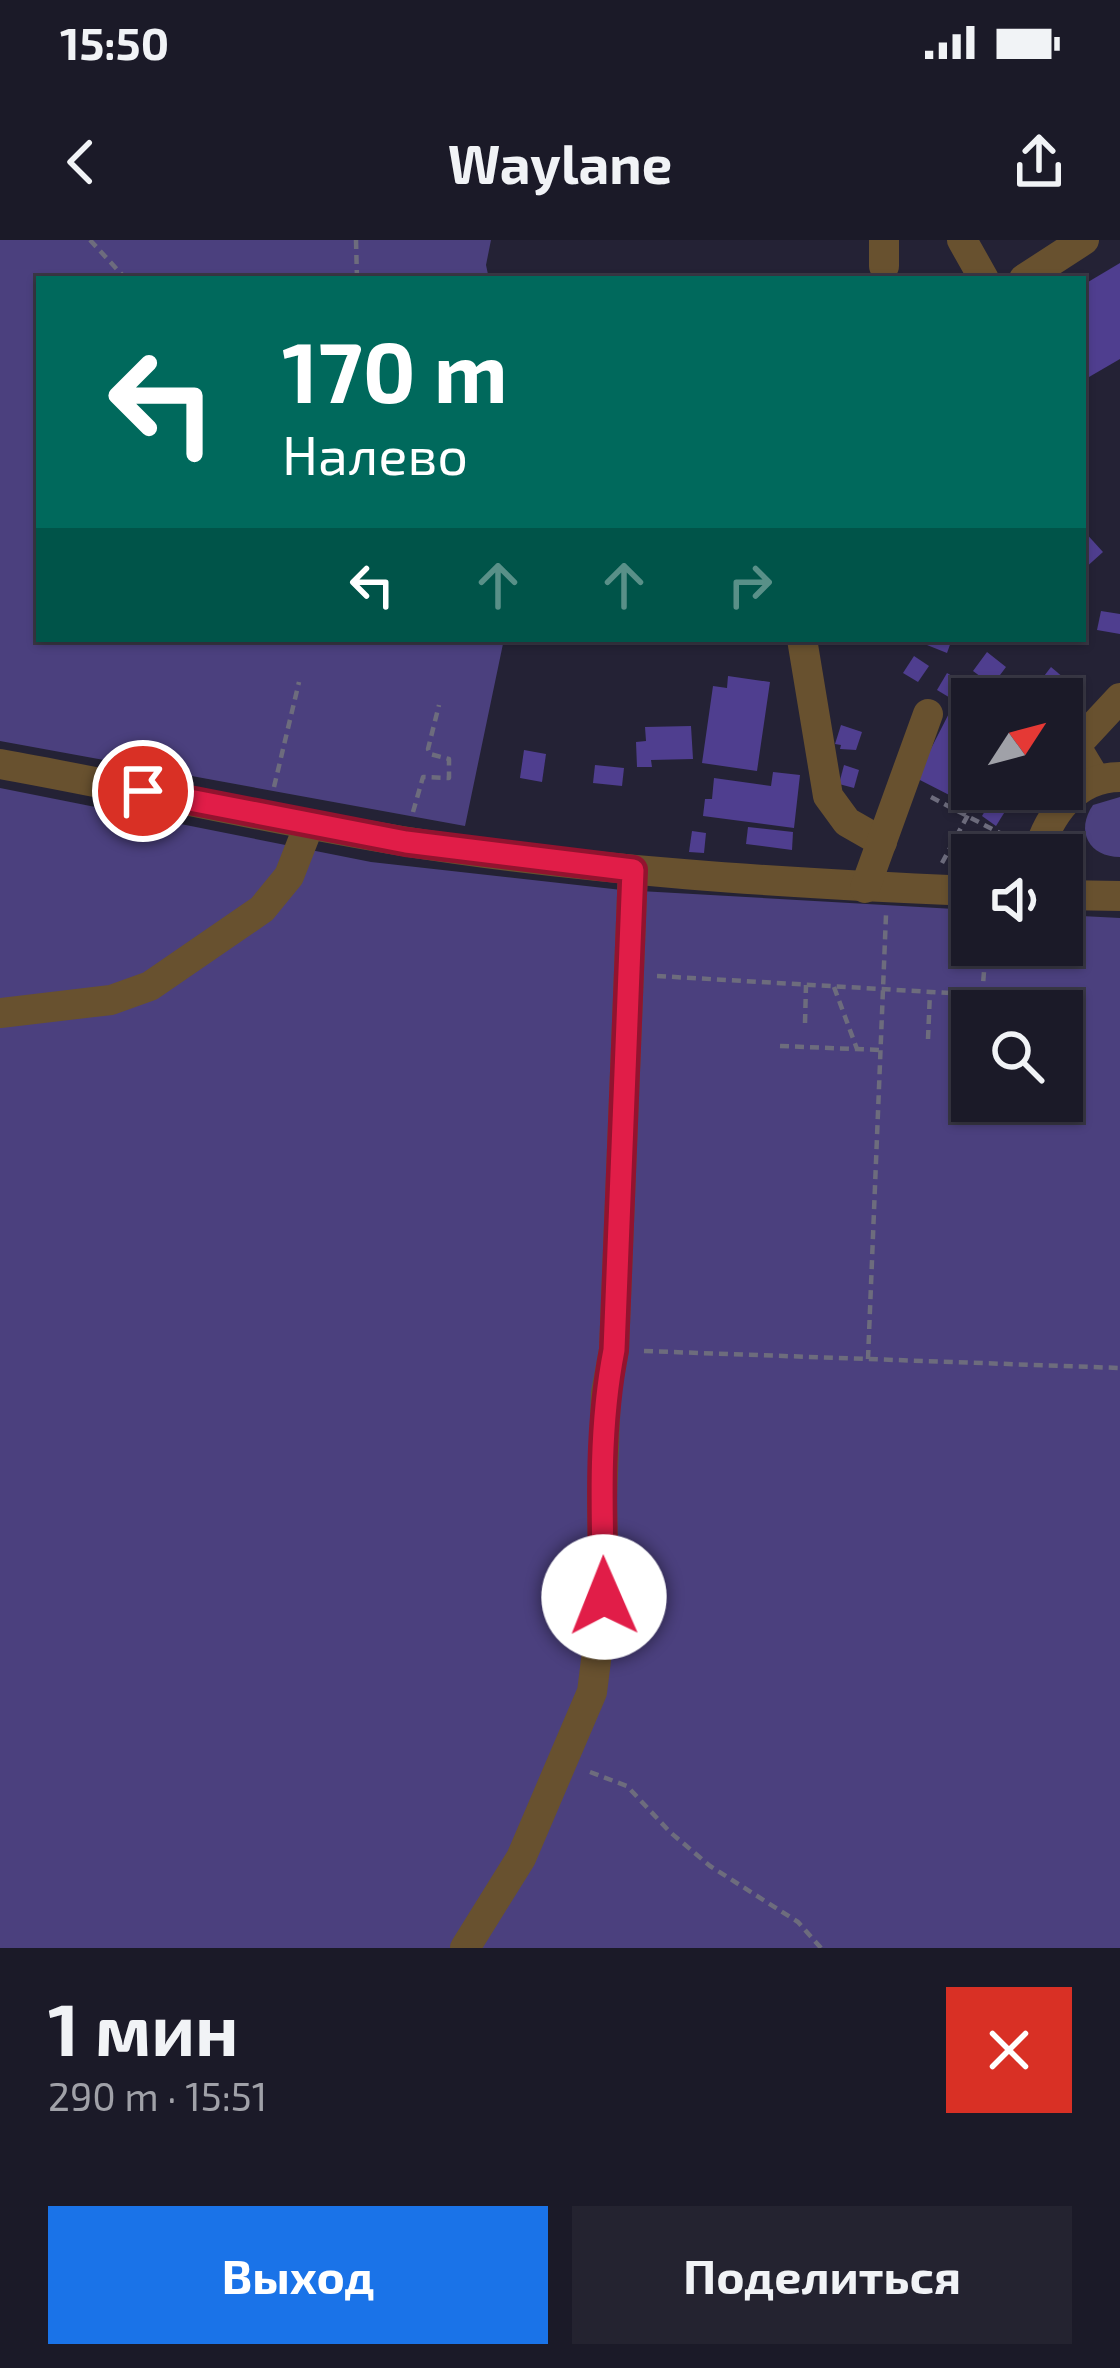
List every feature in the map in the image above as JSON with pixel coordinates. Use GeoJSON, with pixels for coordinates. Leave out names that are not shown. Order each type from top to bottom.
{"type":"FeatureCollection","features":[{"type":"Feature","properties":{"kind":"street"},"geometry":{"type":"LineString","coordinates":[[962,240],[982,276]]}},
{"type":"Feature","properties":{"kind":"street"},"geometry":{"type":"LineString","coordinates":[[1029,276],[1084,240]]}},
{"type":"Feature","properties":{"kind":"street"},"geometry":{"type":"LineString","coordinates":[[802,642],[828,796],[847,822],[882,842]]}},
{"type":"Feature","properties":{"kind":"street"},"geometry":{"type":"LineString","coordinates":[[1083,735],[1120,698]]}},
{"type":"Feature","properties":{"kind":"street"},"geometry":{"type":"LineString","coordinates":[[876,888],[882,842],[928,714]]}},
{"type":"Feature","properties":{"kind":"street"},"geometry":{"type":"LineString","coordinates":[[1046,834],[1057,811],[1077,790],[1108,778],[1083,754]]}},
{"type":"Feature","properties":{"kind":"street"},"geometry":{"type":"LineString","coordinates":[[0,764],[406,842],[633,870],[951,891]]}},
{"type":"Feature","properties":{"kind":"street"},"geometry":{"type":"LineString","coordinates":[[0,1012],[111,1000],[150,986],[262,909],[289,876],[309,825]]}},
{"type":"Feature","properties":{"kind":"street"},"geometry":{"type":"LineString","coordinates":[[465,1948],[521,1858],[592,1692],[604,1597],[605,1414],[614,1350],[633,870]]}},
{"type":"Feature","properties":{"kind":"street"},"geometry":{"type":"LineString","coordinates":[[1083,895],[1120,896]]}},
{"type":"Feature","properties":{"kind":"path"},"geometry":{"type":"LineString","coordinates":[[90,240],[123,276]]}},
{"type":"Feature","properties":{"kind":"path"},"geometry":{"type":"LineString","coordinates":[[356,240],[357,276]]}},
{"type":"Feature","properties":{"kind":"path"},"geometry":{"type":"LineString","coordinates":[[280,761],[299,682]]}},
{"type":"Feature","properties":{"kind":"path"},"geometry":{"type":"LineString","coordinates":[[419,784],[423,777],[449,778],[452,763],[428,749],[439,705]]}},
{"type":"Feature","properties":{"kind":"path"},"geometry":{"type":"LineString","coordinates":[[903,784],[1001,834]]}},
{"type":"Feature","properties":{"kind":"path"},"geometry":{"type":"LineString","coordinates":[[928,890],[970,810]]}},
{"type":"Feature","properties":{"kind":"path"},"geometry":{"type":"LineString","coordinates":[[868,1359],[883,989],[876,888]]}},
{"type":"Feature","properties":{"kind":"path"},"geometry":{"type":"LineString","coordinates":[[627,975],[951,993]]}},
{"type":"Feature","properties":{"kind":"path"},"geometry":{"type":"LineString","coordinates":[[805,1024],[806,985]]}},
{"type":"Feature","properties":{"kind":"path"},"geometry":{"type":"LineString","coordinates":[[833,986],[857,1049]]}},
{"type":"Feature","properties":{"kind":"path"},"geometry":{"type":"LineString","coordinates":[[928,1039],[930,992]]}},
{"type":"Feature","properties":{"kind":"path"},"geometry":{"type":"LineString","coordinates":[[1083,1001],[1088,1001]]}},
{"type":"Feature","properties":{"kind":"path"},"geometry":{"type":"LineString","coordinates":[[780,1046],[880,1050]]}},
{"type":"Feature","properties":{"kind":"path"},"geometry":{"type":"LineString","coordinates":[[614,1350],[1120,1367]]}},
{"type":"Feature","properties":{"kind":"path"},"geometry":{"type":"LineString","coordinates":[[561,1760],[627,1786],[710,1866],[798,1922],[821,1948]]}},
{"type":"Feature","properties":{"kind":"shaded area"},"geometry":{"type":"Polygon","coordinates":[[[0,240],[491,240],[488,276],[36,276],[36,642],[503,642],[465,826],[0,741],[0,240]]]}},
{"type":"Feature","properties":{"kind":"shaded area"},"geometry":{"type":"Polygon","coordinates":[[[0,788],[371,862],[622,890],[951,909],[951,966],[1083,966],[1083,916],[1120,918],[1120,1948],[0,1948],[0,788]]]}},
{"type":"Feature","properties":{"kind":"shaded area"},"geometry":{"type":"Polygon","coordinates":[[[1120,797],[1120,857],[1109,856],[1088,841],[1085,824],[1093,805],[1120,797]]]}},
{"type":"Feature","properties":{"kind":"building"},"geometry":{"type":"Polygon","coordinates":[[[1120,263],[1120,359],[1089,377],[1086,372],[1086,283],[1120,263]]]}},
{"type":"Feature","properties":{"kind":"building"},"geometry":{"type":"Polygon","coordinates":[[[1086,533],[1103,552],[1086,567],[1086,533]]]}},
{"type":"Feature","properties":{"kind":"building"},"geometry":{"type":"Polygon","coordinates":[[[1101,611],[1120,614],[1120,634],[1097,630],[1101,611]]]}},
{"type":"Feature","properties":{"kind":"building"},"geometry":{"type":"Polygon","coordinates":[[[920,642],[951,642],[947,653],[920,642]]]}},
{"type":"Feature","properties":{"kind":"building"},"geometry":{"type":"Polygon","coordinates":[[[987,652],[1006,667],[998,678],[982,678],[973,671],[987,652]]]}},
{"type":"Feature","properties":{"kind":"building"},"geometry":{"type":"Polygon","coordinates":[[[914,656],[929,666],[918,682],[903,673],[914,656]]]}},
{"type":"Feature","properties":{"kind":"building"},"geometry":{"type":"Polygon","coordinates":[[[1051,667],[1064,678],[1043,678],[1051,667]]]}},
{"type":"Feature","properties":{"kind":"building"},"geometry":{"type":"Polygon","coordinates":[[[947,673],[955,678],[951,678],[951,698],[937,690],[947,673]]]}},
{"type":"Feature","properties":{"kind":"building"},"geometry":{"type":"Polygon","coordinates":[[[728,676],[770,682],[757,771],[702,763],[713,686],[727,688],[728,676]]]}},
{"type":"Feature","properties":{"kind":"building"},"geometry":{"type":"Polygon","coordinates":[[[951,709],[951,796],[916,778],[951,709]]]}},
{"type":"Feature","properties":{"kind":"building"},"geometry":{"type":"Polygon","coordinates":[[[841,725],[862,732],[856,750],[835,744],[841,725]]]}},
{"type":"Feature","properties":{"kind":"building"},"geometry":{"type":"Polygon","coordinates":[[[691,726],[693,759],[651,760],[652,767],[637,767],[636,742],[646,741],[645,727],[691,726]]]}},
{"type":"Feature","properties":{"kind":"building"},"geometry":{"type":"Polygon","coordinates":[[[524,750],[546,754],[542,782],[520,778],[524,750]]]}},
{"type":"Feature","properties":{"kind":"building"},"geometry":{"type":"Polygon","coordinates":[[[595,765],[624,768],[622,786],[593,783],[595,765]]]}},
{"type":"Feature","properties":{"kind":"building"},"geometry":{"type":"Polygon","coordinates":[[[844,765],[859,770],[854,788],[839,784],[844,765]]]}},
{"type":"Feature","properties":{"kind":"building"},"geometry":{"type":"Polygon","coordinates":[[[773,772],[800,775],[794,828],[703,816],[705,799],[712,799],[714,778],[771,786],[773,772]]]}},
{"type":"Feature","properties":{"kind":"building"},"geometry":{"type":"Polygon","coordinates":[[[986,810],[1006,810],[996,826],[982,816],[986,810]]]}},
{"type":"Feature","properties":{"kind":"building"},"geometry":{"type":"Polygon","coordinates":[[[748,827],[793,832],[792,850],[746,844],[748,827]]]}},
{"type":"Feature","properties":{"kind":"building"},"geometry":{"type":"Polygon","coordinates":[[[692,831],[706,833],[704,853],[689,852],[692,831]]]}},
{"type":"Feature","properties":{"kind":"route"},"geometry":{"type":"LineString","coordinates":[[143,791],[406,842],[633,870],[614,1350],[606,1393],[604,1597]]}}]}
